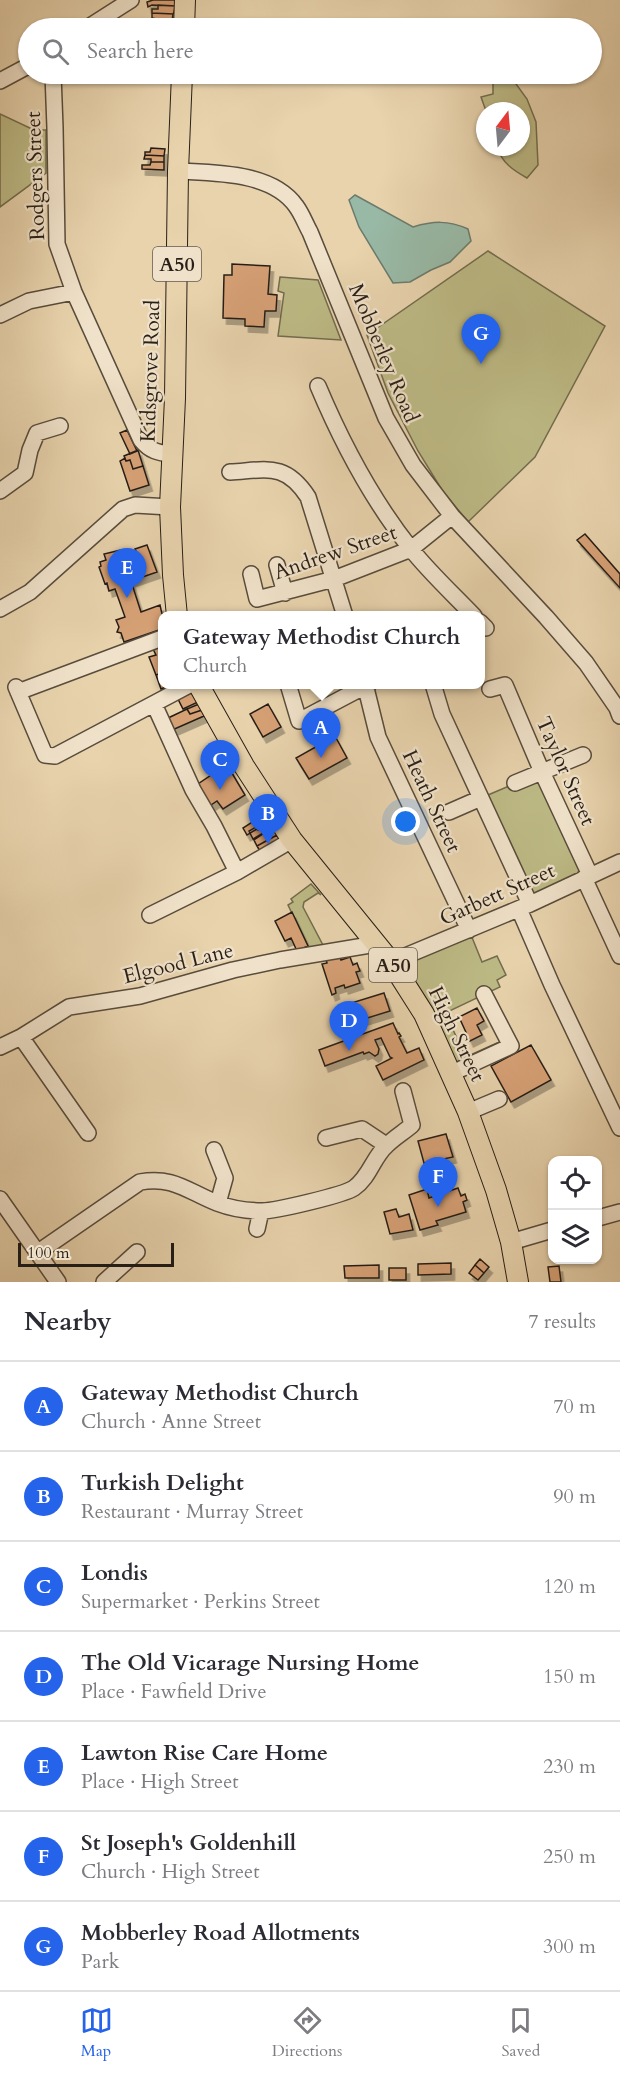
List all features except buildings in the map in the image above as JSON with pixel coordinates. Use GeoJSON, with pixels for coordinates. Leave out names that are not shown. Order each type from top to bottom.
{"type":"FeatureCollection","features":[{"type":"Feature","properties":{"kind":"main road"},"geometry":{"type":"LineString","coordinates":[[184,18],[185,0]]}},
{"type":"Feature","properties":{"kind":"main road","name":"Kidsgrove Road"},"geometry":{"type":"LineString","coordinates":[[172,454],[182,84]]}},
{"type":"Feature","properties":{"kind":"main road","name":"A50"},"geometry":{"type":"LineString","coordinates":[[172,454],[170,507],[177,611]]}},
{"type":"Feature","properties":{"kind":"main road","name":"High Street"},"geometry":{"type":"LineString","coordinates":[[201,689],[244,766],[292,840],[391,962],[424,1014],[468,1112],[496,1190],[511,1242],[518,1282]]}},
{"type":"Feature","properties":{"kind":"street"},"geometry":{"type":"LineString","coordinates":[[103,18],[131,0]]}},
{"type":"Feature","properties":{"kind":"street"},"geometry":{"type":"LineString","coordinates":[[0,81],[18,71]]}},
{"type":"Feature","properties":{"kind":"street","name":"Rodgers Street"},"geometry":{"type":"LineString","coordinates":[[53,84],[56,128],[57,244],[75,292],[141,441],[147,448],[156,452],[172,454]]}},
{"type":"Feature","properties":{"kind":"street","name":"Mobberley Road"},"geometry":{"type":"LineString","coordinates":[[178,171],[239,175],[284,194],[296,206],[310,232],[386,418],[413,465],[452,516],[546,616],[586,663],[620,716]]}},
{"type":"Feature","properties":{"kind":"street"},"geometry":{"type":"LineString","coordinates":[[0,315],[29,301],[75,292]]}},
{"type":"Feature","properties":{"kind":"street"},"geometry":{"type":"LineString","coordinates":[[317,396],[359,471],[411,549],[470,611]]}},
{"type":"Feature","properties":{"kind":"street"},"geometry":{"type":"LineString","coordinates":[[0,491],[25,473],[35,429],[60,426]]}},
{"type":"Feature","properties":{"kind":"street"},"geometry":{"type":"LineString","coordinates":[[230,472],[271,470],[286,473],[299,483],[308,496],[344,611]]}},
{"type":"Feature","properties":{"kind":"street"},"geometry":{"type":"LineString","coordinates":[[0,609],[30,592],[123,509],[135,505],[170,507]]}},
{"type":"Feature","properties":{"kind":"street","name":"Andrew Street"},"geometry":{"type":"LineString","coordinates":[[250,574],[252,600],[334,579],[411,549],[452,516]]}},
{"type":"Feature","properties":{"kind":"street"},"geometry":{"type":"LineString","coordinates":[[277,566],[285,593]]}},
{"type":"Feature","properties":{"kind":"street"},"geometry":{"type":"LineString","coordinates":[[158,639],[17,690],[45,755],[55,756],[182,689]]}},
{"type":"Feature","properties":{"kind":"street","name":"Taylor Street"},"geometry":{"type":"LineString","coordinates":[[498,687],[542,772],[620,956]]}},
{"type":"Feature","properties":{"kind":"street"},"geometry":{"type":"LineString","coordinates":[[289,689],[299,721],[359,689]]}},
{"type":"Feature","properties":{"kind":"street","name":"Heath Street"},"geometry":{"type":"LineString","coordinates":[[368,689],[378,737],[469,930]]}},
{"type":"Feature","properties":{"kind":"street"},"geometry":{"type":"LineString","coordinates":[[434,689],[442,714],[481,798],[524,906],[552,985],[620,1128]]}},
{"type":"Feature","properties":{"kind":"street"},"geometry":{"type":"LineString","coordinates":[[154,704],[193,790],[237,872]]}},
{"type":"Feature","properties":{"kind":"street"},"geometry":{"type":"LineString","coordinates":[[515,783],[583,755]]}},
{"type":"Feature","properties":{"kind":"street"},"geometry":{"type":"LineString","coordinates":[[449,812],[481,798]]}},
{"type":"Feature","properties":{"kind":"street"},"geometry":{"type":"LineString","coordinates":[[150,915],[237,872],[292,840]]}},
{"type":"Feature","properties":{"kind":"street","name":"Garbett Street"},"geometry":{"type":"LineString","coordinates":[[391,962],[524,906],[620,862]]}},
{"type":"Feature","properties":{"kind":"street","name":"Elgood Lane"},"geometry":{"type":"LineString","coordinates":[[0,1047],[21,1037],[69,1007],[140,996],[233,970],[280,960],[376,944]]}},
{"type":"Feature","properties":{"kind":"street"},"geometry":{"type":"LineString","coordinates":[[450,1074],[511,1046],[484,994]]}},
{"type":"Feature","properties":{"kind":"street"},"geometry":{"type":"LineString","coordinates":[[21,1037],[88,1133]]}},
{"type":"Feature","properties":{"kind":"street"},"geometry":{"type":"LineString","coordinates":[[37,1253],[140,1182],[154,1179],[168,1181],[218,1203],[261,1211],[338,1195],[352,1189],[364,1180],[386,1145],[402,1135],[412,1125],[403,1090]]}},
{"type":"Feature","properties":{"kind":"street"},"geometry":{"type":"LineString","coordinates":[[468,1112],[499,1099]]}},
{"type":"Feature","properties":{"kind":"street"},"geometry":{"type":"LineString","coordinates":[[326,1138],[362,1129],[386,1145]]}},
{"type":"Feature","properties":{"kind":"street"},"geometry":{"type":"LineString","coordinates":[[214,1150],[225,1178],[218,1203]]}},
{"type":"Feature","properties":{"kind":"street"},"geometry":{"type":"LineString","coordinates":[[0,1199],[58,1282]]}},
{"type":"Feature","properties":{"kind":"street"},"geometry":{"type":"LineString","coordinates":[[257,1229],[261,1211]]}},
{"type":"Feature","properties":{"kind":"street"},"geometry":{"type":"LineString","coordinates":[[602,1217],[620,1212]]}},
{"type":"Feature","properties":{"kind":"street"},"geometry":{"type":"LineString","coordinates":[[511,1242],[548,1231]]}},
{"type":"Feature","properties":{"kind":"street"},"geometry":{"type":"LineString","coordinates":[[104,1282],[138,1252]]}},
{"type":"Feature","properties":{"kind":"shaded area"},"geometry":{"type":"Polygon","coordinates":[[[493,84],[516,84],[528,102],[483,102],[481,97],[493,94],[493,84]]]}},
{"type":"Feature","properties":{"kind":"shaded area"},"geometry":{"type":"Polygon","coordinates":[[[530,107],[536,122],[538,165],[527,178],[509,166],[502,157],[530,156],[530,107]]]}},
{"type":"Feature","properties":{"kind":"shaded area"},"geometry":{"type":"Polygon","coordinates":[[[0,114],[34,130],[46,130],[46,173],[0,207],[0,114]]]}},
{"type":"Feature","properties":{"kind":"shaded area"},"geometry":{"type":"Polygon","coordinates":[[[355,195],[413,227],[440,222],[461,226],[468,229],[471,241],[450,262],[410,282],[393,283],[359,227],[349,200],[355,195]]]}},
{"type":"Feature","properties":{"kind":"shaded area"},"geometry":{"type":"Polygon","coordinates":[[[488,251],[605,326],[535,457],[468,522],[442,490],[418,451],[388,393],[367,335],[488,251]]]}},
{"type":"Feature","properties":{"kind":"shaded area"},"geometry":{"type":"Polygon","coordinates":[[[280,277],[318,280],[341,340],[278,336],[284,293],[278,291],[280,277]]]}},
{"type":"Feature","properties":{"kind":"shaded area"},"geometry":{"type":"Polygon","coordinates":[[[542,772],[590,875],[530,904],[481,798],[542,772]]]}},
{"type":"Feature","properties":{"kind":"shaded area"},"geometry":{"type":"Polygon","coordinates":[[[311,884],[321,895],[318,893],[304,902],[303,907],[325,949],[310,951],[288,905],[293,902],[291,899],[311,884]]]}},
{"type":"Feature","properties":{"kind":"shaded area"},"geometry":{"type":"Polygon","coordinates":[[[469,930],[482,962],[497,956],[506,975],[497,980],[500,987],[445,1013],[466,1057],[497,1043],[501,1051],[453,1072],[394,960],[469,930]]]}},
{"type":"Feature","properties":{"kind":"place","name":"Mobberley Road Allotments"},"geometry":{"type":"Point","coordinates":[481,364]}},
{"type":"Feature","properties":{"kind":"place","name":"Lawton Rise Care Home"},"geometry":{"type":"Point","coordinates":[127,598]}},
{"type":"Feature","properties":{"kind":"place","name":"Gateway Methodist Church"},"geometry":{"type":"Point","coordinates":[321,758]}},
{"type":"Feature","properties":{"kind":"place","name":"Londis"},"geometry":{"type":"Point","coordinates":[220,790]}},
{"type":"Feature","properties":{"kind":"place","name":"Turkish Delight"},"geometry":{"type":"Point","coordinates":[268,844]}},
{"type":"Feature","properties":{"kind":"place","name":"The Old Vicarage Nursing Home"},"geometry":{"type":"Point","coordinates":[349,1051]}},
{"type":"Feature","properties":{"kind":"place","name":"St Joseph's Goldenhill"},"geometry":{"type":"Point","coordinates":[438,1207]}}]}
